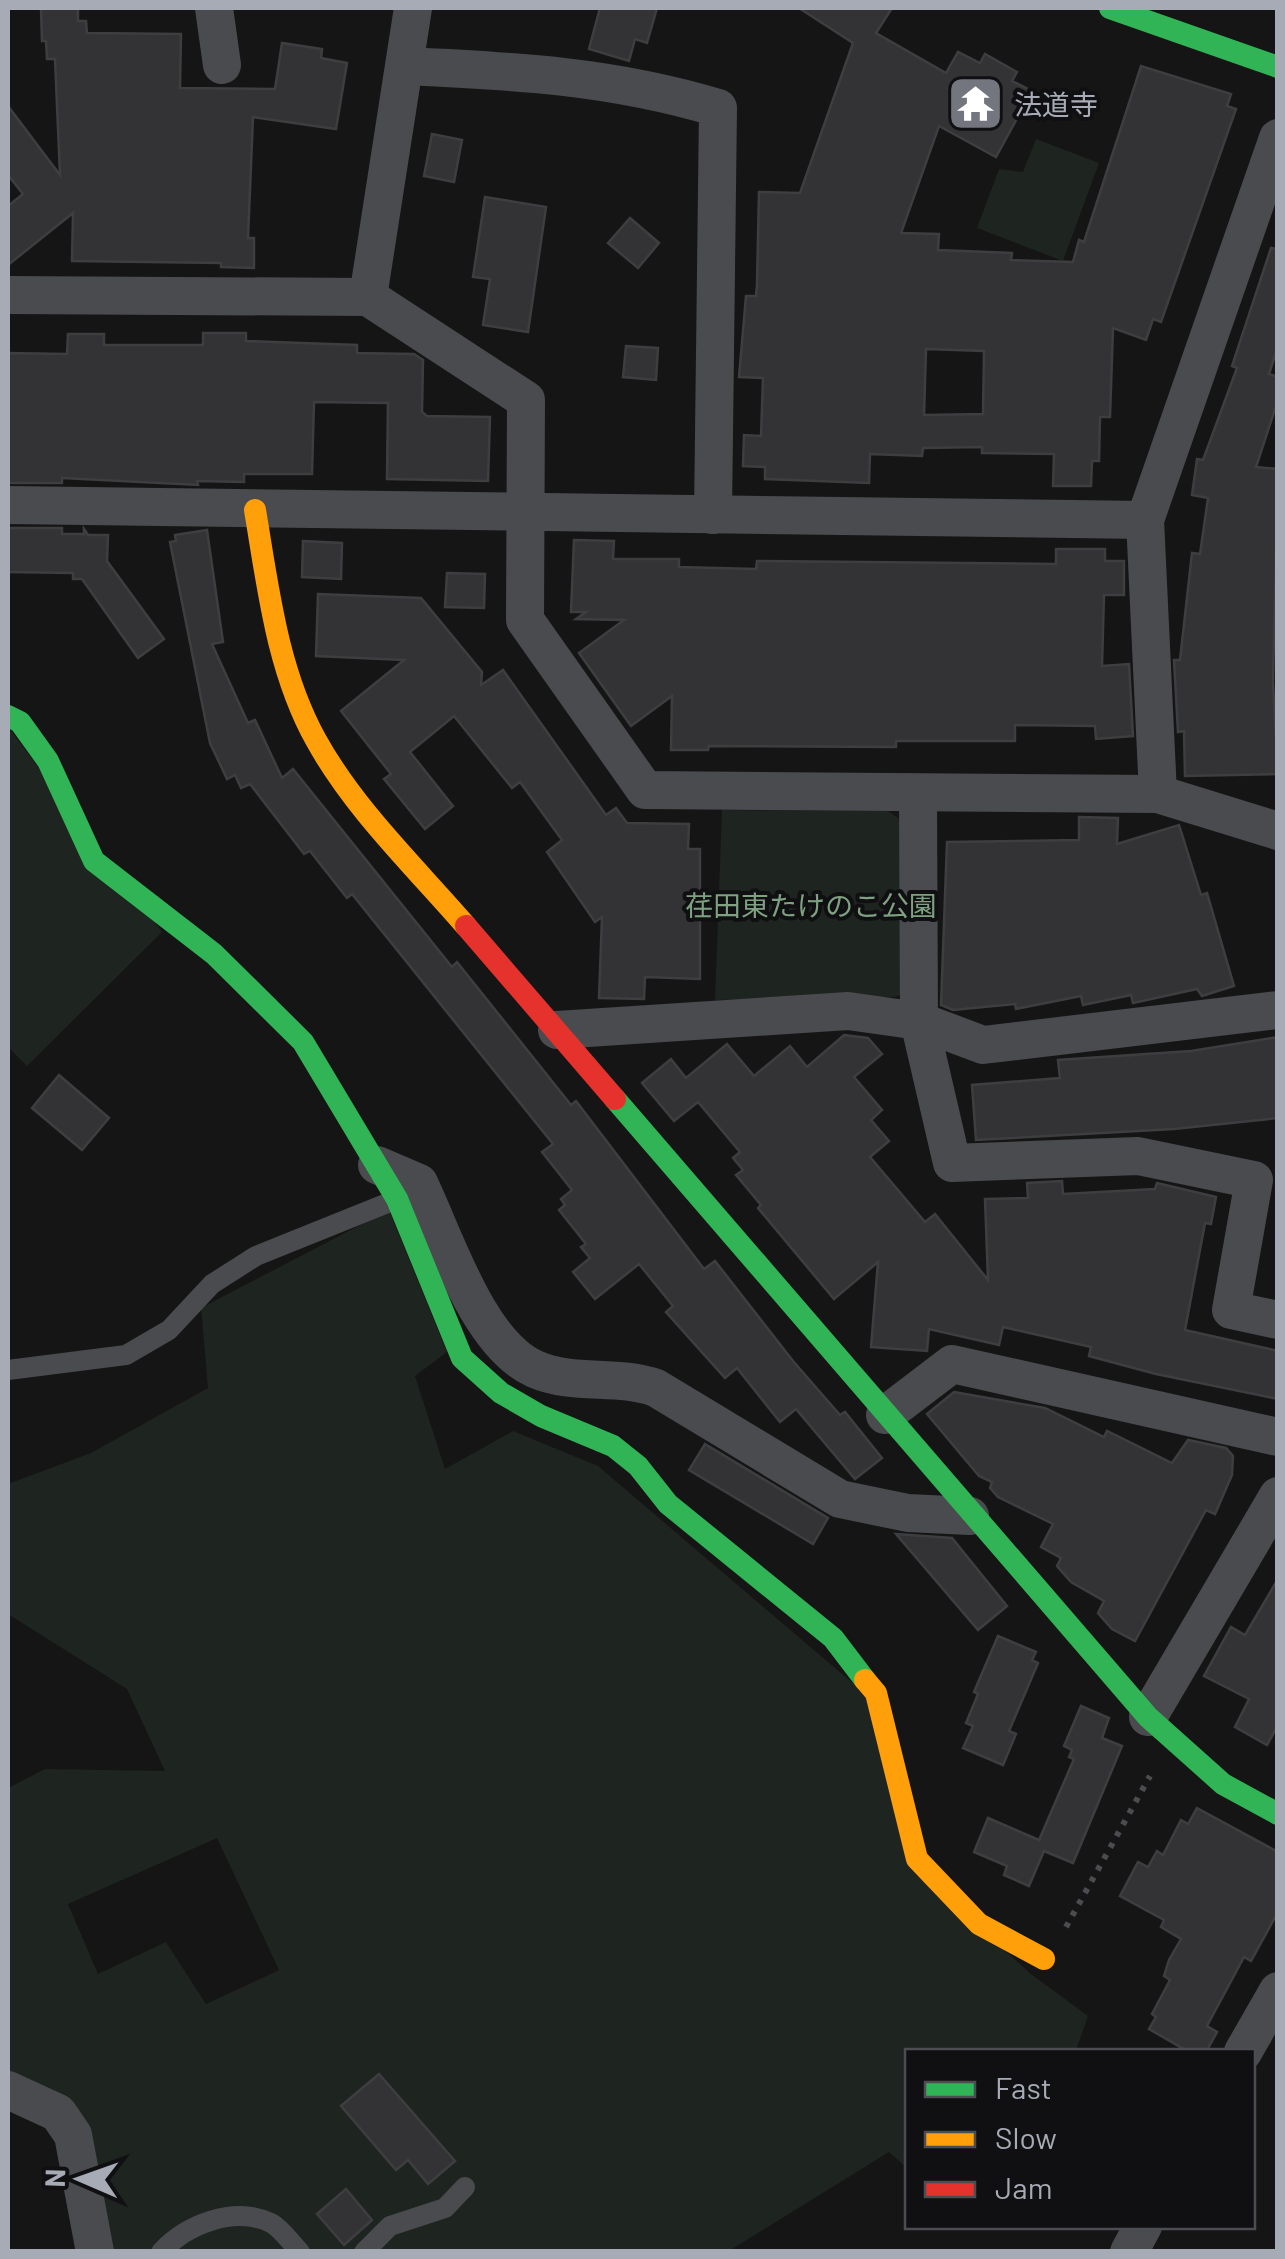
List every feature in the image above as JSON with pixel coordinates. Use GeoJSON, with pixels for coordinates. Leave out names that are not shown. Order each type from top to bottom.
{"type":"FeatureCollection","features":[{"type":"Feature","properties":{"kind":"street"},"geometry":{"type":"LineString","coordinates":[[214,8],[222,65]]}},
{"type":"Feature","properties":{"kind":"street"},"geometry":{"type":"LineString","coordinates":[[368,296],[413,8]]}},
{"type":"Feature","properties":{"kind":"street"},"geometry":{"type":"LineString","coordinates":[[1110,8],[1278,67]]}},
{"type":"Feature","properties":{"kind":"street"},"geometry":{"type":"LineString","coordinates":[[406,66],[552,73],[646,86],[718,108],[713,516]]}},
{"type":"Feature","properties":{"kind":"street"},"geometry":{"type":"LineString","coordinates":[[1158,794],[1145,520],[1278,138]]}},
{"type":"Feature","properties":{"kind":"street"},"geometry":{"type":"LineString","coordinates":[[8,295],[368,296],[526,400],[529,514],[525,620],[645,790],[1158,794],[1278,831]]}},
{"type":"Feature","properties":{"kind":"street"},"geometry":{"type":"LineString","coordinates":[[8,505],[1145,520]]}},
{"type":"Feature","properties":{"kind":"street"},"geometry":{"type":"LineString","coordinates":[[255,510],[276,636],[316,738],[357,800],[1148,1718],[1223,1784],[1278,1814]]}},
{"type":"Feature","properties":{"kind":"street"},"geometry":{"type":"LineString","coordinates":[[8,716],[20,722],[48,761],[94,861],[214,954],[302,1042],[397,1199],[462,1358],[500,1393],[541,1416],[614,1446],[638,1466],[668,1504],[833,1638],[876,1693],[918,1860],[980,1924],[1050,1950]]}},
{"type":"Feature","properties":{"kind":"street"},"geometry":{"type":"LineString","coordinates":[[918,793],[919,1021],[952,1163],[1138,1156],[1254,1180],[1232,1310],[1278,1320]]}},
{"type":"Feature","properties":{"kind":"street"},"geometry":{"type":"LineString","coordinates":[[557,1030],[848,1010],[919,1021],[983,1045],[1278,1010]]}},
{"type":"Feature","properties":{"kind":"street"},"geometry":{"type":"LineString","coordinates":[[377,1164],[420,1183],[489,1330],[510,1353],[535,1369],[571,1377],[632,1380],[656,1388],[840,1499],[908,1513],[970,1516]]}},
{"type":"Feature","properties":{"kind":"street"},"geometry":{"type":"LineString","coordinates":[[886,1416],[952,1364],[1278,1437]]}},
{"type":"Feature","properties":{"kind":"street"},"geometry":{"type":"LineString","coordinates":[[1148,1718],[1278,1496]]}},
{"type":"Feature","properties":{"kind":"street"},"geometry":{"type":"LineString","coordinates":[[1245,2049],[1278,1990]]}},
{"type":"Feature","properties":{"kind":"street"},"geometry":{"type":"LineString","coordinates":[[8,2090],[58,2113],[73,2135],[95,2252]]}},
{"type":"Feature","properties":{"kind":"street"},"geometry":{"type":"LineString","coordinates":[[1129,2252],[1141,2229]]}},
{"type":"Feature","properties":{"kind":"lane"},"geometry":{"type":"LineString","coordinates":[[8,1370],[126,1356],[170,1330],[212,1284],[256,1256],[397,1199]]}},
{"type":"Feature","properties":{"kind":"lane"},"geometry":{"type":"LineString","coordinates":[[364,2252],[390,2226],[446,2208],[465,2187]]}},
{"type":"Feature","properties":{"kind":"lane"},"geometry":{"type":"LineString","coordinates":[[161,2252],[205,2221],[237,2216],[272,2224],[300,2252]]}},
{"type":"Feature","properties":{"kind":"path"},"geometry":{"type":"LineString","coordinates":[[1050,1950],[1156,1766]]}},
{"type":"Feature","properties":{"kind":"green space"},"geometry":{"type":"Polygon","coordinates":[[[1036,139],[1099,163],[1063,261],[977,228],[999,169],[1023,172],[1036,139]]]}},
{"type":"Feature","properties":{"kind":"green space"},"geometry":{"type":"Polygon","coordinates":[[[8,727],[162,932],[27,1066],[8,1047],[8,727]]]}},
{"type":"Feature","properties":{"kind":"green space","name":"荏田東たけのこ公園"},"geometry":{"type":"Polygon","coordinates":[[[722,810],[888,811],[898,818],[903,831],[904,993],[895,997],[715,1000],[722,810]]]}},
{"type":"Feature","properties":{"kind":"green space"},"geometry":{"type":"Polygon","coordinates":[[[389,1210],[447,1352],[415,1376],[445,1469],[513,1431],[598,1466],[869,1697],[913,1867],[1031,1974],[1088,2016],[1077,2049],[905,2049],[905,2166],[889,2152],[729,2251],[108,2251],[86,2146],[8,2074],[8,1788],[45,1769],[165,1771],[127,1689],[8,1614],[8,1484],[91,1453],[208,1388],[201,1308],[389,1210]],[[217,1838],[68,1904],[98,1974],[166,1942],[206,2004],[279,1970],[217,1838]]]}},
{"type":"Feature","properties":{"kind":"building"},"geometry":{"type":"Polygon","coordinates":[[[78,8],[78,21],[86,21],[87,33],[181,34],[180,88],[275,89],[282,43],[322,49],[321,58],[347,63],[336,129],[253,117],[248,238],[254,238],[254,268],[221,267],[221,263],[72,261],[73,213],[8,265],[8,206],[23,194],[8,175],[8,106],[60,175],[55,59],[47,59],[41,9],[78,8]]]}},
{"type":"Feature","properties":{"kind":"building"},"geometry":{"type":"Polygon","coordinates":[[[600,8],[657,8],[647,43],[635,39],[629,61],[589,49],[600,8]]]}},
{"type":"Feature","properties":{"kind":"building"},"geometry":{"type":"Polygon","coordinates":[[[799,8],[892,8],[876,33],[946,73],[958,52],[980,63],[985,54],[1017,72],[1012,81],[1032,91],[996,157],[939,126],[901,233],[939,234],[938,250],[1012,253],[1011,260],[1073,262],[1079,240],[1084,242],[1141,66],[1231,94],[1227,106],[1236,109],[1161,322],[1153,319],[1146,340],[1113,328],[1110,417],[1100,417],[1099,461],[1092,461],[1091,486],[1053,486],[1054,454],[982,453],[982,447],[923,448],[922,456],[870,454],[869,483],[765,479],[765,467],[743,466],[744,435],[761,436],[763,378],[739,377],[746,296],[756,296],[759,192],[800,193],[853,43],[799,8]],[[926,349],[924,415],[983,414],[984,351],[926,349]]]}},
{"type":"Feature","properties":{"kind":"building"},"geometry":{"type":"Polygon","coordinates":[[[432,134],[462,140],[454,182],[424,176],[432,134]]]}},
{"type":"Feature","properties":{"kind":"building"},"geometry":{"type":"Polygon","coordinates":[[[485,197],[546,207],[528,332],[483,325],[490,279],[473,277],[485,197]]]}},
{"type":"Feature","properties":{"kind":"building"},"geometry":{"type":"Polygon","coordinates":[[[630,218],[659,243],[638,268],[608,243],[630,218]]]}},
{"type":"Feature","properties":{"kind":"building"},"geometry":{"type":"Polygon","coordinates":[[[1271,248],[1278,249],[1278,346],[1269,374],[1278,377],[1278,400],[1256,467],[1278,469],[1273,682],[1278,774],[1185,776],[1184,731],[1178,732],[1174,660],[1180,660],[1192,553],[1200,554],[1208,498],[1192,495],[1197,459],[1203,460],[1237,368],[1232,366],[1271,248]]]}},
{"type":"Feature","properties":{"kind":"building"},"geometry":{"type":"Polygon","coordinates":[[[203,333],[246,333],[246,341],[357,345],[357,353],[414,354],[423,360],[422,412],[427,416],[490,417],[488,481],[387,479],[388,403],[314,402],[312,474],[244,474],[244,482],[197,481],[198,485],[62,478],[62,483],[8,483],[8,353],[67,354],[68,334],[104,334],[104,345],[203,345],[203,333]]]}},
{"type":"Feature","properties":{"kind":"building"},"geometry":{"type":"Polygon","coordinates":[[[626,346],[658,348],[656,380],[623,377],[626,346]]]}},
{"type":"Feature","properties":{"kind":"building"},"geometry":{"type":"Polygon","coordinates":[[[8,528],[62,528],[62,534],[84,534],[84,529],[88,535],[108,535],[107,561],[164,639],[138,658],[82,579],[73,579],[73,573],[8,572],[8,528]]]}},
{"type":"Feature","properties":{"kind":"building"},"geometry":{"type":"Polygon","coordinates":[[[207,530],[223,642],[212,644],[248,723],[255,720],[282,778],[293,769],[452,967],[457,962],[571,1105],[576,1101],[704,1269],[715,1261],[793,1361],[840,1415],[845,1412],[882,1458],[855,1479],[796,1409],[780,1422],[737,1368],[725,1378],[666,1312],[673,1306],[639,1264],[595,1299],[573,1272],[590,1258],[581,1247],[586,1244],[559,1210],[565,1205],[561,1199],[572,1190],[542,1152],[553,1144],[352,894],[347,898],[310,851],[304,854],[250,784],[241,788],[235,775],[227,779],[210,743],[170,542],[176,541],[175,535],[207,530]]]}},
{"type":"Feature","properties":{"kind":"building"},"geometry":{"type":"Polygon","coordinates":[[[574,540],[614,541],[613,559],[679,559],[679,567],[756,569],[757,561],[1056,564],[1056,549],[1105,549],[1105,561],[1124,561],[1124,595],[1104,595],[1102,666],[1129,664],[1133,736],[1096,739],[1095,726],[1015,725],[1015,741],[896,741],[896,747],[709,746],[708,750],[671,750],[672,696],[631,726],[579,653],[624,620],[576,619],[586,612],[571,612],[574,540]]]}},
{"type":"Feature","properties":{"kind":"building"},"geometry":{"type":"Polygon","coordinates":[[[303,541],[342,543],[341,579],[302,577],[303,541]]]}},
{"type":"Feature","properties":{"kind":"building"},"geometry":{"type":"Polygon","coordinates":[[[447,573],[485,574],[484,608],[445,607],[447,573]]]}},
{"type":"Feature","properties":{"kind":"building"},"geometry":{"type":"Polygon","coordinates":[[[318,594],[421,598],[482,672],[481,685],[503,670],[606,815],[616,808],[627,823],[689,824],[688,849],[700,849],[700,979],[645,977],[644,999],[599,998],[602,917],[595,922],[547,852],[562,840],[520,782],[512,788],[454,716],[410,752],[453,806],[425,829],[384,779],[391,774],[341,711],[404,660],[316,656],[318,594]]]}},
{"type":"Feature","properties":{"kind":"building"},"geometry":{"type":"Polygon","coordinates":[[[1079,817],[1118,818],[1117,844],[1179,825],[1201,895],[1207,893],[1234,986],[1202,996],[1197,989],[1133,1003],[1131,995],[1083,1005],[1081,996],[1016,1009],[1015,1004],[953,1010],[941,1005],[947,842],[1079,840],[1079,817]]]}},
{"type":"Feature","properties":{"kind":"building"},"geometry":{"type":"Polygon","coordinates":[[[844,1035],[868,1038],[882,1054],[854,1077],[882,1110],[871,1120],[889,1141],[870,1157],[925,1222],[935,1214],[988,1280],[985,1199],[1028,1198],[1027,1183],[1062,1181],[1063,1194],[1155,1189],[1157,1183],[1216,1197],[1211,1224],[1205,1223],[1185,1330],[1278,1351],[1278,1399],[1156,1374],[1089,1356],[1091,1347],[1003,1327],[999,1345],[929,1329],[927,1351],[871,1347],[878,1262],[834,1299],[758,1208],[761,1205],[736,1175],[743,1170],[733,1158],[740,1152],[698,1102],[674,1121],[642,1083],[671,1059],[686,1078],[727,1044],[754,1076],[790,1046],[807,1067],[844,1035]]]}},
{"type":"Feature","properties":{"kind":"building"},"geometry":{"type":"Polygon","coordinates":[[[1278,1037],[1278,1118],[1174,1129],[976,1140],[972,1085],[1060,1078],[1058,1060],[1191,1051],[1278,1037]]]}},
{"type":"Feature","properties":{"kind":"building"},"geometry":{"type":"Polygon","coordinates":[[[59,1075],[109,1118],[82,1150],[32,1108],[59,1075]]]}},
{"type":"Feature","properties":{"kind":"building"},"geometry":{"type":"Polygon","coordinates":[[[954,1392],[1045,1408],[1104,1437],[1107,1431],[1172,1463],[1188,1440],[1226,1448],[1233,1456],[1232,1475],[1215,1514],[1206,1510],[1135,1641],[1112,1629],[1098,1613],[1104,1601],[1071,1582],[1057,1566],[1061,1558],[1041,1547],[1053,1524],[998,1497],[990,1488],[992,1482],[979,1476],[927,1414],[954,1392]]]}},
{"type":"Feature","properties":{"kind":"building"},"geometry":{"type":"Polygon","coordinates":[[[705,1444],[828,1518],[813,1544],[689,1470],[705,1444]]]}},
{"type":"Feature","properties":{"kind":"building"},"geometry":{"type":"Polygon","coordinates":[[[896,1534],[952,1538],[1007,1606],[978,1630],[896,1534]]]}},
{"type":"Feature","properties":{"kind":"building"},"geometry":{"type":"Polygon","coordinates":[[[1278,1579],[1278,1725],[1267,1745],[1235,1727],[1249,1699],[1204,1676],[1231,1627],[1245,1635],[1278,1579]]]}},
{"type":"Feature","properties":{"kind":"building"},"geometry":{"type":"Polygon","coordinates":[[[998,1636],[1036,1652],[1032,1660],[1038,1663],[1009,1731],[1016,1734],[1003,1765],[963,1748],[973,1726],[966,1723],[978,1694],[974,1692],[998,1636]]]}},
{"type":"Feature","properties":{"kind":"building"},"geometry":{"type":"Polygon","coordinates":[[[1081,1706],[1109,1718],[1102,1738],[1122,1746],[1073,1863],[1044,1851],[1029,1886],[1004,1875],[1007,1866],[974,1852],[988,1818],[1039,1840],[1074,1759],[1069,1757],[1072,1750],[1064,1746],[1081,1706]]]}},
{"type":"Feature","properties":{"kind":"building"},"geometry":{"type":"Polygon","coordinates":[[[1197,1808],[1278,1852],[1278,1912],[1251,1961],[1244,1957],[1207,2026],[1217,2032],[1208,2049],[1184,2049],[1149,2029],[1156,2017],[1152,2014],[1170,1980],[1164,1976],[1169,1960],[1181,1939],[1161,1927],[1164,1920],[1120,1896],[1138,1862],[1148,1867],[1157,1851],[1163,1855],[1181,1820],[1188,1824],[1197,1808]]]}},
{"type":"Feature","properties":{"kind":"building"},"geometry":{"type":"Polygon","coordinates":[[[379,2074],[455,2161],[428,2184],[408,2160],[396,2170],[341,2106],[379,2074]]]}},
{"type":"Feature","properties":{"kind":"building"},"geometry":{"type":"Polygon","coordinates":[[[346,2189],[372,2220],[344,2245],[317,2214],[346,2189]]]}},
{"type":"Feature","properties":{"kind":"traffic: fast"},"geometry":{"type":"LineString","coordinates":[[1110,8],[1278,67]]}},
{"type":"Feature","properties":{"kind":"traffic: fast"},"geometry":{"type":"LineString","coordinates":[[8,716],[20,722],[48,761],[94,861],[214,954],[303,1042],[397,1199],[462,1358],[501,1393],[541,1416],[613,1446],[638,1466],[668,1504],[833,1638],[865,1680]]}},
{"type":"Feature","properties":{"kind":"traffic: fast"},"geometry":{"type":"LineString","coordinates":[[615,1099],[1148,1717],[1223,1784],[1278,1814]]}},
{"type":"Feature","properties":{"kind":"traffic: slow"},"geometry":{"type":"LineString","coordinates":[[255,510],[283,657],[316,740],[367,814],[466,926]]}},
{"type":"Feature","properties":{"kind":"traffic: slow"},"geometry":{"type":"LineString","coordinates":[[865,1680],[876,1693],[917,1859],[979,1924],[1044,1959]]}},
{"type":"Feature","properties":{"kind":"traffic: jam"},"geometry":{"type":"LineString","coordinates":[[466,926],[615,1099]]}},
{"type":"Feature","properties":{"kind":"place","name":"法道寺"},"geometry":{"type":"Point","coordinates":[975,104]}}]}
